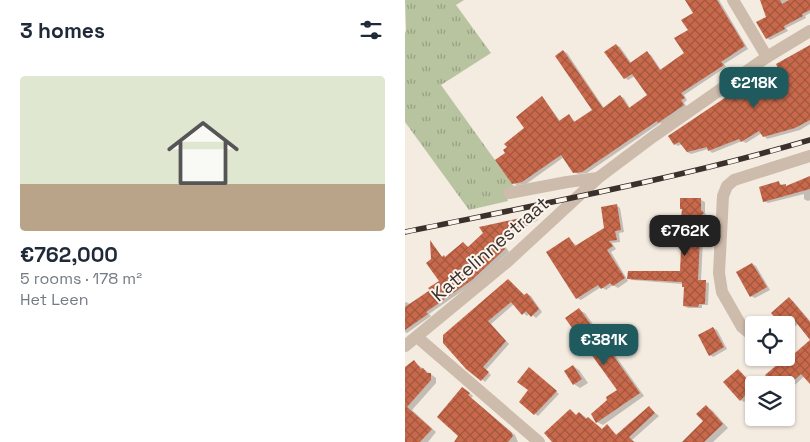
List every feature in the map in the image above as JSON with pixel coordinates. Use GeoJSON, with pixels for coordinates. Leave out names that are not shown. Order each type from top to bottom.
{"type":"FeatureCollection","features":[{"type":"Feature","properties":{"kind":"street"},"geometry":{"type":"LineString","coordinates":[[733,0],[767,57]]}},
{"type":"Feature","properties":{"kind":"street","name":"Kattelinnestraat"},"geometry":{"type":"LineString","coordinates":[[405,346],[507,262],[599,178],[654,136],[767,57],[810,31]]}},
{"type":"Feature","properties":{"kind":"street"},"geometry":{"type":"LineString","coordinates":[[745,330],[741,327],[722,292],[719,274],[723,196],[727,186],[734,180],[810,156]]}},
{"type":"Feature","properties":{"kind":"street","name":"Kattelinnestraat"},"geometry":{"type":"LineString","coordinates":[[509,193],[599,178]]}},
{"type":"Feature","properties":{"kind":"street"},"geometry":{"type":"LineString","coordinates":[[417,337],[539,442]]}},
{"type":"Feature","properties":{"kind":"green space"},"geometry":{"type":"Polygon","coordinates":[[[405,0],[464,0],[456,5],[491,53],[441,85],[515,188],[506,190],[508,201],[469,210],[405,122],[405,0]]]}},
{"type":"Feature","properties":{"kind":"building"},"geometry":{"type":"Polygon","coordinates":[[[685,0],[717,0],[745,46],[721,62],[724,65],[681,93],[685,98],[681,100],[684,105],[582,172],[573,173],[561,155],[522,182],[512,184],[495,160],[505,153],[503,150],[507,147],[504,144],[524,128],[516,117],[542,96],[559,121],[569,114],[574,122],[592,110],[555,56],[563,50],[603,108],[620,95],[629,108],[647,95],[632,74],[624,79],[604,52],[616,44],[630,63],[647,51],[660,70],[684,53],[674,38],[688,30],[681,20],[693,13],[685,0]]]}},
{"type":"Feature","properties":{"kind":"building"},"geometry":{"type":"Polygon","coordinates":[[[760,0],[780,0],[782,4],[789,0],[810,0],[810,10],[784,26],[785,29],[766,39],[756,22],[766,17],[760,0]]]}},
{"type":"Feature","properties":{"kind":"building"},"geometry":{"type":"Polygon","coordinates":[[[810,45],[810,120],[795,128],[763,137],[759,131],[741,142],[739,139],[708,151],[707,147],[687,152],[679,142],[674,145],[668,136],[762,73],[770,86],[783,79],[776,64],[810,45]]]}},
{"type":"Feature","properties":{"kind":"building"},"geometry":{"type":"Polygon","coordinates":[[[810,176],[810,189],[763,202],[759,187],[779,181],[780,185],[786,184],[786,186],[810,176]]]}},
{"type":"Feature","properties":{"kind":"building"},"geometry":{"type":"Polygon","coordinates":[[[680,198],[701,198],[701,210],[704,213],[701,216],[698,280],[706,280],[705,304],[699,304],[698,307],[683,306],[684,287],[682,287],[682,282],[627,279],[628,271],[680,271],[682,209],[680,209],[680,198]]]}},
{"type":"Feature","properties":{"kind":"building"},"geometry":{"type":"Polygon","coordinates":[[[617,204],[621,230],[615,231],[617,240],[609,241],[613,246],[607,250],[625,278],[613,286],[610,283],[601,289],[598,285],[576,299],[546,252],[569,237],[575,246],[604,228],[601,207],[617,204]]]}},
{"type":"Feature","properties":{"kind":"building"},"geometry":{"type":"Polygon","coordinates":[[[534,215],[535,217],[505,234],[507,236],[500,241],[505,249],[472,280],[426,312],[428,314],[405,330],[405,307],[430,290],[428,288],[439,281],[426,263],[431,259],[430,240],[442,257],[444,255],[445,257],[463,242],[468,247],[483,233],[479,227],[534,215]]]}},
{"type":"Feature","properties":{"kind":"building"},"geometry":{"type":"Polygon","coordinates":[[[752,263],[767,287],[750,297],[736,272],[752,263]]]}},
{"type":"Feature","properties":{"kind":"building"},"geometry":{"type":"Polygon","coordinates":[[[508,279],[524,295],[527,293],[539,309],[531,317],[526,311],[522,315],[511,302],[488,321],[506,341],[483,367],[489,372],[481,381],[466,369],[443,343],[443,335],[508,279]]]}},
{"type":"Feature","properties":{"kind":"building"},"geometry":{"type":"Polygon","coordinates":[[[789,297],[810,322],[810,340],[795,321],[795,316],[774,316],[771,313],[789,297]]]}},
{"type":"Feature","properties":{"kind":"building"},"geometry":{"type":"Polygon","coordinates":[[[579,308],[640,393],[596,423],[591,414],[607,400],[606,397],[617,390],[565,318],[579,308]]]}},
{"type":"Feature","properties":{"kind":"building"},"geometry":{"type":"Polygon","coordinates":[[[713,327],[724,347],[709,356],[698,335],[713,327]]]}},
{"type":"Feature","properties":{"kind":"building"},"geometry":{"type":"Polygon","coordinates":[[[810,340],[810,384],[801,374],[795,380],[795,376],[765,375],[776,366],[795,366],[795,353],[810,340]]]}},
{"type":"Feature","properties":{"kind":"building"},"geometry":{"type":"Polygon","coordinates":[[[414,360],[421,369],[423,368],[427,373],[431,373],[431,380],[407,407],[432,429],[420,442],[405,442],[405,367],[414,360]]]}},
{"type":"Feature","properties":{"kind":"building"},"geometry":{"type":"Polygon","coordinates":[[[573,365],[582,379],[573,385],[564,371],[573,365]]]}},
{"type":"Feature","properties":{"kind":"building"},"geometry":{"type":"Polygon","coordinates":[[[529,367],[557,391],[534,415],[519,402],[528,390],[517,382],[529,367]]]}},
{"type":"Feature","properties":{"kind":"building"},"geometry":{"type":"Polygon","coordinates":[[[738,369],[745,376],[745,396],[740,401],[723,382],[738,369]]]}},
{"type":"Feature","properties":{"kind":"building"},"geometry":{"type":"Polygon","coordinates":[[[462,387],[470,393],[468,395],[511,432],[513,436],[508,442],[454,442],[458,436],[437,417],[462,387]]]}},
{"type":"Feature","properties":{"kind":"building"},"geometry":{"type":"Polygon","coordinates":[[[706,405],[723,424],[704,442],[682,442],[703,421],[696,414],[706,405]]]}},
{"type":"Feature","properties":{"kind":"building"},"geometry":{"type":"Polygon","coordinates":[[[649,406],[655,413],[629,437],[634,442],[552,442],[544,433],[570,409],[576,415],[579,412],[586,419],[588,417],[602,429],[607,424],[616,435],[649,406]]]}},
{"type":"Feature","properties":{"kind":"railway"},"geometry":{"type":"LineString","coordinates":[[405,232],[659,179],[810,140]]}}]}
